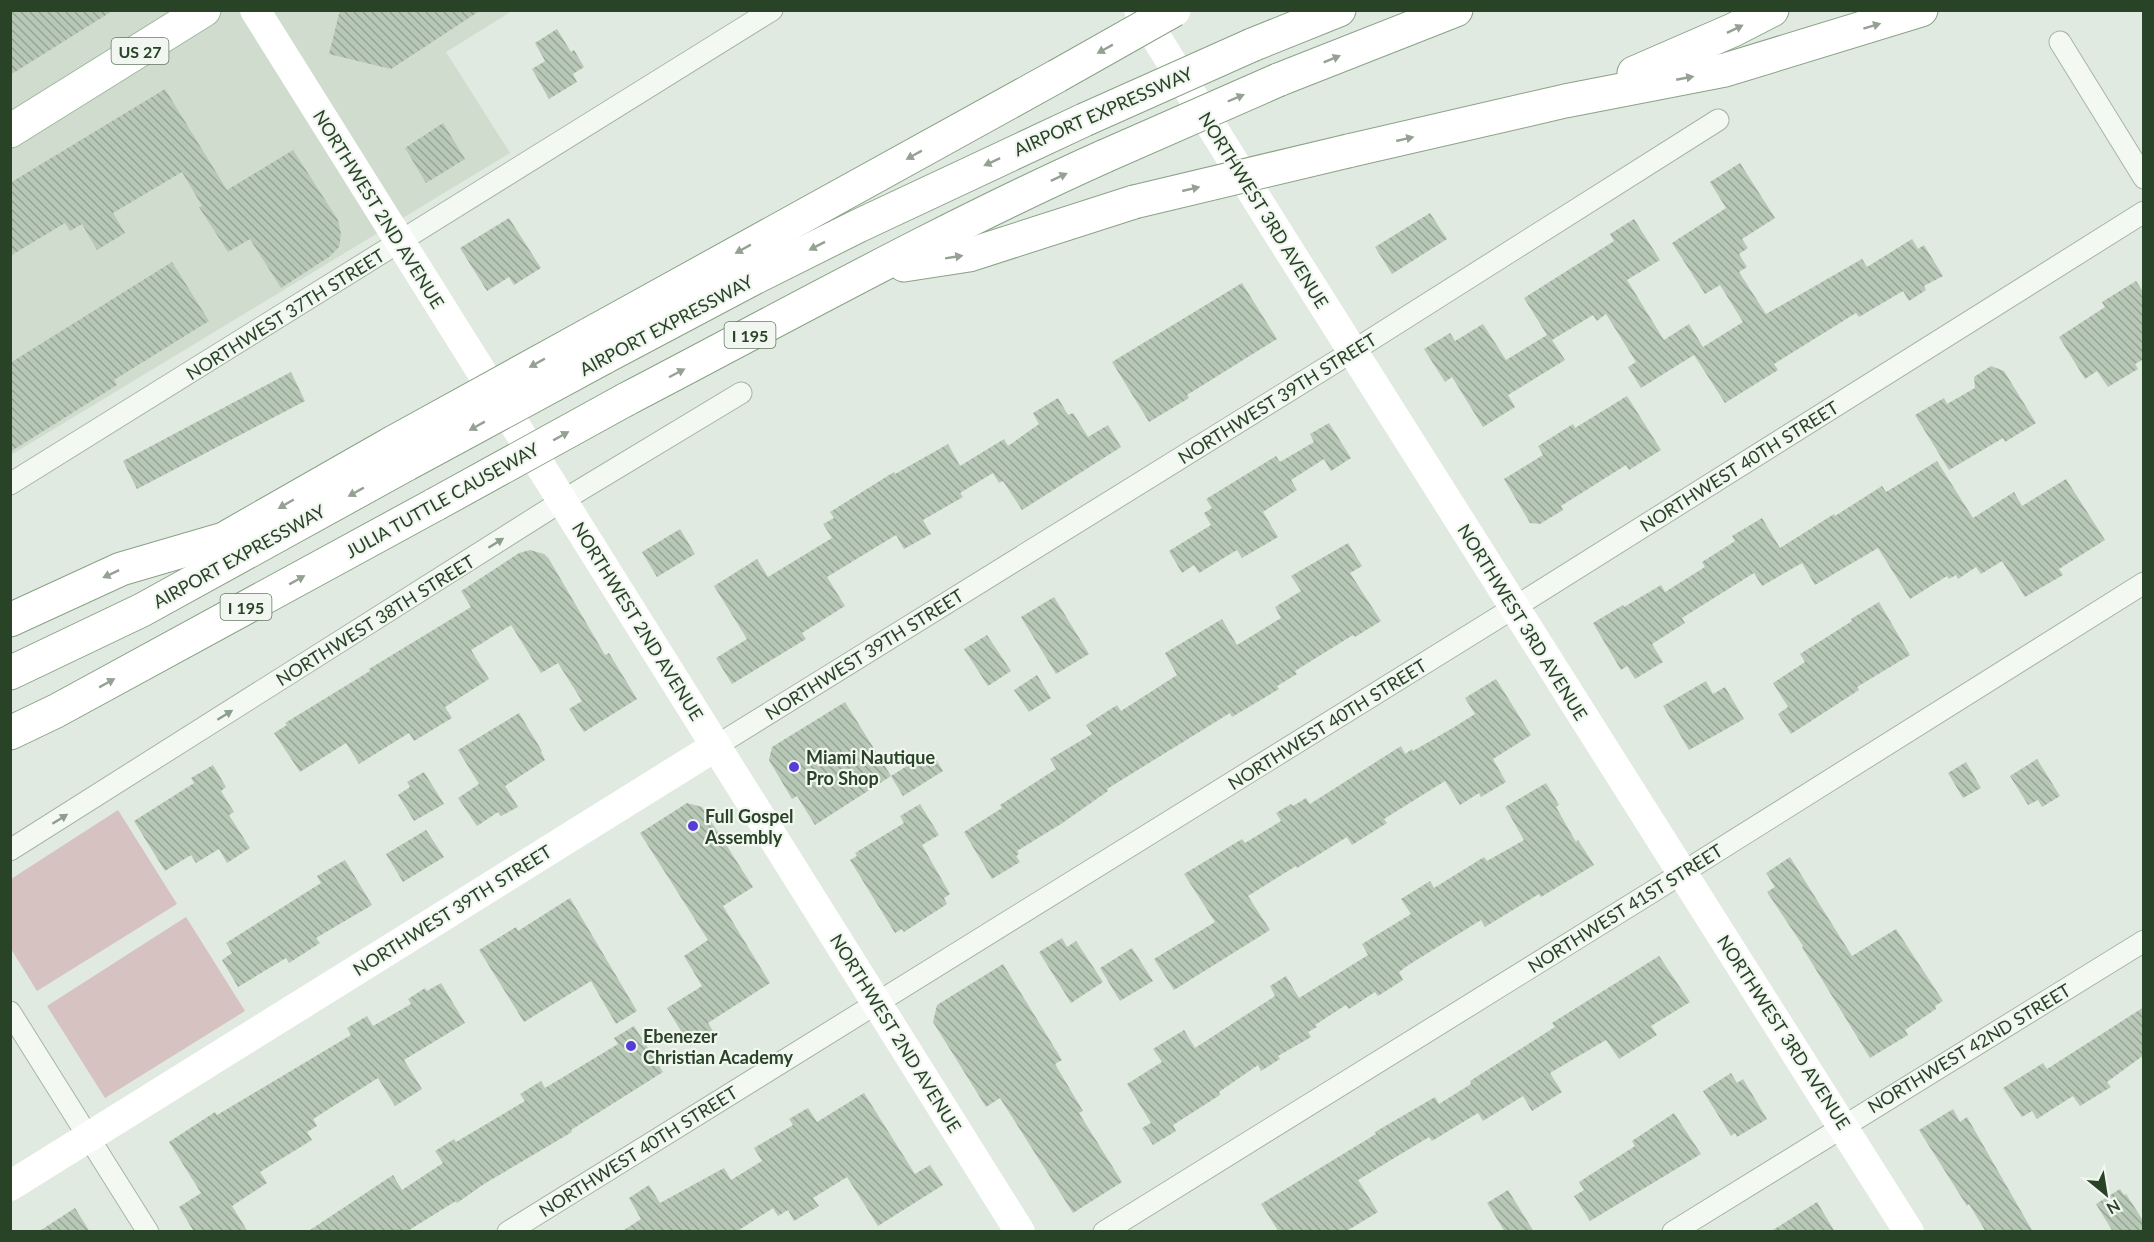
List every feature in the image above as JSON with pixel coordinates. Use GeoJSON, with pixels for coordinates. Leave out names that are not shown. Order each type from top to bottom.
{"type":"FeatureCollection","features":[{"type":"Feature","properties":{"kind":"main road","name":"US 27"},"geometry":{"type":"LineString","coordinates":[[10,131],[204,10]]}},
{"type":"Feature","properties":{"kind":"main road"},"geometry":{"type":"LineString","coordinates":[[10,666],[226,538],[400,454],[595,346],[1174,10]]}},
{"type":"Feature","properties":{"kind":"main road","name":"AIRPORT EXPRESSWAY"},"geometry":{"type":"LineString","coordinates":[[595,346],[754,278],[858,226],[1084,120],[1252,45],[1339,10]]}},
{"type":"Feature","properties":{"kind":"main road"},"geometry":{"type":"LineString","coordinates":[[875,269],[1105,156],[1278,80],[1456,10]]}},
{"type":"Feature","properties":{"kind":"main road"},"geometry":{"type":"LineString","coordinates":[[1565,101],[1684,52],[1772,10]]}},
{"type":"Feature","properties":{"kind":"main road"},"geometry":{"type":"LineString","coordinates":[[875,269],[969,255],[1134,202],[1565,101],[1725,69],[1921,10]]}},
{"type":"Feature","properties":{"kind":"main road","name":"JULIA TUTTLE CAUSEWAY"},"geometry":{"type":"LineString","coordinates":[[10,733],[56,711],[625,400],[875,269]]}},
{"type":"Feature","properties":{"kind":"main road","name":"AIRPORT EXPRESSWAY"},"geometry":{"type":"LineString","coordinates":[[10,674],[142,610],[400,454]]}},
{"type":"Feature","properties":{"kind":"main road"},"geometry":{"type":"LineString","coordinates":[[10,620],[120,569],[226,538]]}},
{"type":"Feature","properties":{"kind":"main road"},"geometry":{"type":"LineString","coordinates":[[10,743],[56,711]]}},
{"type":"Feature","properties":{"kind":"street","name":"NORTHWEST 2ND AVENUE"},"geometry":{"type":"LineString","coordinates":[[255,10],[1020,1232]]}},
{"type":"Feature","properties":{"kind":"street","name":"NORTHWEST 37TH STREET"},"geometry":{"type":"LineString","coordinates":[[10,484],[772,10]]}},
{"type":"Feature","properties":{"kind":"street","name":"NORTHWEST 3RD AVENUE"},"geometry":{"type":"LineString","coordinates":[[1139,10],[1910,1232]]}},
{"type":"Feature","properties":{"kind":"street"},"geometry":{"type":"LineString","coordinates":[[2060,42],[2144,178]]}},
{"type":"Feature","properties":{"kind":"street","name":"NORTHWEST 39TH STREET"},"geometry":{"type":"LineString","coordinates":[[10,1186],[1353,351],[1718,120]]}},
{"type":"Feature","properties":{"kind":"street","name":"NORTHWEST 40TH STREET"},"geometry":{"type":"LineString","coordinates":[[508,1232],[1515,607],[2144,212]]}},
{"type":"Feature","properties":{"kind":"street","name":"NORTHWEST 38TH STREET"},"geometry":{"type":"LineString","coordinates":[[10,850],[562,501],[741,393]]}},
{"type":"Feature","properties":{"kind":"street","name":"NORTHWEST 41ST STREET"},"geometry":{"type":"LineString","coordinates":[[1104,1232],[2144,583]]}},
{"type":"Feature","properties":{"kind":"street","name":"NORTHWEST 42ND STREET"},"geometry":{"type":"LineString","coordinates":[[1673,1232],[2144,941]]}},
{"type":"Feature","properties":{"kind":"street"},"geometry":{"type":"LineString","coordinates":[[10,1012],[148,1232]]}},
{"type":"Feature","properties":{"kind":"shaded area"},"geometry":{"type":"Polygon","coordinates":[[[11,11],[512,11],[446,52],[510,153],[11,455],[11,11]]]}},
{"type":"Feature","properties":{"kind":"shaded area"},"geometry":{"type":"Polygon","coordinates":[[[118,810],[177,904],[37,991],[11,949],[11,879],[118,810]]]}},
{"type":"Feature","properties":{"kind":"shaded area"},"geometry":{"type":"Polygon","coordinates":[[[186,917],[245,1011],[105,1098],[47,1006],[186,917]]]}},
{"type":"Feature","properties":{"kind":"building"},"geometry":{"type":"Polygon","coordinates":[[[10,10],[114,10],[10,75],[10,10]]]}},
{"type":"Feature","properties":{"kind":"building"},"geometry":{"type":"Polygon","coordinates":[[[340,10],[481,10],[391,69],[329,54],[340,10]]]}},
{"type":"Feature","properties":{"kind":"building"},"geometry":{"type":"Polygon","coordinates":[[[557,29],[571,52],[574,50],[584,67],[573,74],[577,82],[549,99],[532,69],[545,61],[535,43],[557,29]]]}},
{"type":"Feature","properties":{"kind":"building"},"geometry":{"type":"Polygon","coordinates":[[[165,89],[227,190],[293,150],[338,220],[341,234],[339,247],[329,257],[281,288],[250,239],[228,252],[199,207],[202,206],[182,172],[113,213],[125,233],[97,250],[82,224],[70,231],[65,223],[10,256],[10,183],[165,89]]]}},
{"type":"Feature","properties":{"kind":"building"},"geometry":{"type":"Polygon","coordinates":[[[443,123],[465,159],[426,183],[405,148],[443,123]]]}},
{"type":"Feature","properties":{"kind":"building"},"geometry":{"type":"Polygon","coordinates":[[[1740,163],[1775,218],[1742,239],[1748,248],[1739,254],[1747,267],[1739,272],[1766,314],[1862,259],[1867,267],[1912,239],[1918,249],[1924,245],[1943,276],[1924,286],[1926,290],[1909,301],[1903,291],[1859,317],[1856,313],[1774,364],[1778,370],[1725,403],[1694,355],[1641,388],[1628,367],[1636,362],[1606,314],[1597,321],[1593,315],[1552,340],[1565,360],[1508,395],[1515,407],[1483,427],[1452,377],[1445,382],[1424,349],[1450,333],[1455,341],[1483,324],[1506,360],[1547,335],[1524,298],[1614,241],[1610,234],[1634,219],[1660,260],[1627,280],[1664,340],[1689,324],[1703,347],[1743,322],[1720,285],[1705,294],[1672,243],[1726,208],[1710,182],[1740,163]]]}},
{"type":"Feature","properties":{"kind":"building"},"geometry":{"type":"Polygon","coordinates":[[[1430,213],[1447,239],[1392,274],[1375,247],[1430,213]]]}},
{"type":"Feature","properties":{"kind":"building"},"geometry":{"type":"Polygon","coordinates":[[[509,218],[541,268],[514,285],[509,277],[487,291],[460,248],[509,218]]]}},
{"type":"Feature","properties":{"kind":"building"},"geometry":{"type":"Polygon","coordinates":[[[172,262],[209,321],[114,380],[117,385],[10,452],[10,363],[172,262]]]}},
{"type":"Feature","properties":{"kind":"building"},"geometry":{"type":"Polygon","coordinates":[[[2136,281],[2144,293],[2144,359],[2135,364],[2138,369],[2108,387],[2097,371],[2085,379],[2059,337],[2105,307],[2102,302],[2136,281]]]}},
{"type":"Feature","properties":{"kind":"building"},"geometry":{"type":"Polygon","coordinates":[[[1242,283],[1277,339],[1187,395],[1189,398],[1149,422],[1112,362],[1242,283]]]}},
{"type":"Feature","properties":{"kind":"building"},"geometry":{"type":"Polygon","coordinates":[[[1991,366],[2004,371],[2036,423],[2005,442],[2003,438],[1949,470],[1915,415],[1944,398],[1947,404],[1975,388],[1974,377],[1991,366]]]}},
{"type":"Feature","properties":{"kind":"building"},"geometry":{"type":"Polygon","coordinates":[[[291,372],[305,401],[137,489],[123,461],[291,372]]]}},
{"type":"Feature","properties":{"kind":"building"},"geometry":{"type":"Polygon","coordinates":[[[1627,396],[1661,450],[1629,470],[1626,465],[1561,506],[1563,510],[1540,524],[1530,523],[1504,479],[1543,455],[1538,446],[1573,424],[1575,428],[1627,396]]]}},
{"type":"Feature","properties":{"kind":"building"},"geometry":{"type":"Polygon","coordinates":[[[1058,398],[1068,415],[1073,413],[1088,437],[1108,425],[1121,447],[1022,510],[1003,481],[999,483],[993,473],[960,493],[963,497],[923,520],[931,534],[904,549],[896,535],[827,577],[845,606],[802,633],[806,639],[732,684],[716,658],[747,639],[714,586],[757,559],[768,577],[832,538],[823,524],[834,518],[830,512],[894,472],[895,474],[948,444],[960,466],[1004,439],[1008,446],[1039,424],[1033,413],[1058,398]]]}},
{"type":"Feature","properties":{"kind":"building"},"geometry":{"type":"Polygon","coordinates":[[[1329,423],[1351,458],[1331,471],[1324,459],[1291,480],[1297,490],[1263,512],[1278,537],[1242,558],[1237,550],[1199,573],[1194,565],[1182,573],[1169,551],[1211,525],[1204,513],[1212,508],[1206,499],[1276,456],[1280,462],[1314,442],[1310,434],[1329,423]]]}},
{"type":"Feature","properties":{"kind":"building"},"geometry":{"type":"Polygon","coordinates":[[[1937,461],[1973,518],[2014,492],[2022,506],[2066,479],[2105,540],[2059,569],[2063,575],[2025,597],[2002,561],[1981,574],[1976,567],[1958,579],[1956,575],[1949,579],[1947,576],[1910,599],[1878,548],[1815,585],[1802,563],[1762,586],[1754,573],[1682,618],[1685,623],[1652,644],[1663,662],[1635,679],[1627,666],[1621,670],[1593,623],[1661,585],[1665,592],[1705,567],[1702,562],[1735,541],[1732,536],[1762,518],[1780,548],[1882,486],[1886,492],[1937,461]]]}},
{"type":"Feature","properties":{"kind":"building"},"geometry":{"type":"Polygon","coordinates":[[[680,529],[695,554],[657,577],[642,552],[680,529]]]}},
{"type":"Feature","properties":{"kind":"building"},"geometry":{"type":"Polygon","coordinates":[[[1348,543],[1362,566],[1350,573],[1381,621],[1355,637],[1353,635],[1295,671],[1297,674],[1277,686],[1279,689],[1232,717],[1230,713],[1107,789],[1108,791],[1061,824],[1017,851],[1019,854],[1016,856],[1020,862],[992,879],[964,832],[1002,808],[1000,805],[1056,769],[1050,759],[1092,734],[1086,725],[1117,705],[1121,711],[1177,675],[1165,653],[1222,619],[1237,645],[1281,618],[1275,607],[1301,591],[1291,576],[1348,543]]]}},
{"type":"Feature","properties":{"kind":"building"},"geometry":{"type":"Polygon","coordinates":[[[530,550],[544,554],[549,559],[605,655],[609,653],[637,699],[584,732],[569,709],[582,701],[558,663],[541,673],[511,625],[471,650],[489,679],[445,707],[452,718],[414,741],[409,733],[359,764],[346,743],[300,772],[274,733],[287,725],[285,723],[370,671],[369,669],[471,607],[461,591],[519,553],[530,550]]]}},
{"type":"Feature","properties":{"kind":"building"},"geometry":{"type":"Polygon","coordinates":[[[1054,597],[1089,654],[1056,674],[1021,617],[1054,597]]]}},
{"type":"Feature","properties":{"kind":"building"},"geometry":{"type":"Polygon","coordinates":[[[1879,602],[1910,655],[1857,687],[1859,690],[1791,734],[1778,714],[1788,707],[1773,683],[1805,662],[1800,654],[1879,602]]]}},
{"type":"Feature","properties":{"kind":"building"},"geometry":{"type":"Polygon","coordinates":[[[987,635],[1011,671],[988,686],[964,649],[987,635]]]}},
{"type":"Feature","properties":{"kind":"building"},"geometry":{"type":"Polygon","coordinates":[[[1037,675],[1051,698],[1029,712],[1014,690],[1037,675]]]}},
{"type":"Feature","properties":{"kind":"building"},"geometry":{"type":"Polygon","coordinates":[[[1496,679],[1531,735],[1493,759],[1506,782],[1481,797],[1479,793],[1460,805],[1445,781],[1384,819],[1387,823],[1352,845],[1347,837],[1248,896],[1270,930],[1174,990],[1154,959],[1215,922],[1184,874],[1242,839],[1245,843],[1281,821],[1276,813],[1291,804],[1293,806],[1306,798],[1310,804],[1401,746],[1405,754],[1412,749],[1413,751],[1475,714],[1465,698],[1496,679]]]}},
{"type":"Feature","properties":{"kind":"building"},"geometry":{"type":"Polygon","coordinates":[[[1706,681],[1713,694],[1725,687],[1744,719],[1689,750],[1663,706],[1706,681]]]}},
{"type":"Feature","properties":{"kind":"building"},"geometry":{"type":"Polygon","coordinates":[[[845,702],[891,776],[815,825],[797,796],[792,799],[769,760],[772,747],[845,702]]]}},
{"type":"Feature","properties":{"kind":"building"},"geometry":{"type":"Polygon","coordinates":[[[519,713],[545,760],[505,786],[518,807],[501,816],[498,812],[477,826],[458,798],[479,784],[458,750],[519,713]]]}},
{"type":"Feature","properties":{"kind":"building"},"geometry":{"type":"Polygon","coordinates":[[[931,751],[943,771],[903,796],[891,776],[931,751]]]}},
{"type":"Feature","properties":{"kind":"building"},"geometry":{"type":"Polygon","coordinates":[[[2037,759],[2060,796],[2042,807],[2038,800],[2028,805],[2010,776],[2037,759]]]}},
{"type":"Feature","properties":{"kind":"building"},"geometry":{"type":"Polygon","coordinates":[[[1966,762],[1981,788],[1963,798],[1948,773],[1966,762]]]}},
{"type":"Feature","properties":{"kind":"building"},"geometry":{"type":"Polygon","coordinates":[[[213,765],[226,787],[221,791],[234,812],[229,815],[250,848],[227,863],[219,849],[196,863],[191,855],[165,871],[134,821],[194,783],[191,778],[213,765]]]}},
{"type":"Feature","properties":{"kind":"building"},"geometry":{"type":"Polygon","coordinates":[[[424,772],[444,804],[414,821],[398,795],[410,787],[407,782],[424,772]]]}},
{"type":"Feature","properties":{"kind":"building"},"geometry":{"type":"Polygon","coordinates":[[[1546,783],[1559,805],[1556,807],[1576,842],[1578,840],[1594,865],[1541,897],[1539,894],[1485,927],[1481,920],[1407,966],[1399,972],[1403,980],[1378,996],[1375,992],[1349,1009],[1346,1005],[1315,1025],[1317,1027],[1308,1032],[1311,1037],[1278,1056],[1280,1059],[1261,1071],[1258,1065],[1219,1092],[1220,1095],[1173,1125],[1176,1131],[1153,1145],[1142,1128],[1151,1123],[1127,1084],[1162,1062],[1153,1049],[1184,1030],[1195,1048],[1275,996],[1270,986],[1286,976],[1299,998],[1368,955],[1362,944],[1411,914],[1401,899],[1430,881],[1434,888],[1484,857],[1487,861],[1524,840],[1505,807],[1546,783]]]}},
{"type":"Feature","properties":{"kind":"building"},"geometry":{"type":"Polygon","coordinates":[[[687,803],[702,807],[753,887],[723,906],[770,983],[708,1023],[713,1031],[690,1046],[667,1008],[702,986],[684,956],[708,940],[640,833],[687,803]]]}},
{"type":"Feature","properties":{"kind":"building"},"geometry":{"type":"Polygon","coordinates":[[[920,804],[939,835],[922,845],[950,894],[944,898],[947,904],[904,932],[902,929],[895,933],[850,860],[857,856],[855,853],[904,823],[900,816],[920,804]]]}},
{"type":"Feature","properties":{"kind":"building"},"geometry":{"type":"Polygon","coordinates":[[[426,830],[444,857],[403,882],[386,854],[426,830]]]}},
{"type":"Feature","properties":{"kind":"building"},"geometry":{"type":"Polygon","coordinates":[[[1790,857],[1852,956],[1896,929],[1943,1001],[1935,1006],[1936,1009],[1905,1030],[1908,1035],[1870,1058],[1803,946],[1767,892],[1775,887],[1766,873],[1790,857]]]}},
{"type":"Feature","properties":{"kind":"building"},"geometry":{"type":"Polygon","coordinates":[[[345,860],[372,905],[316,938],[320,943],[289,963],[286,958],[238,987],[222,960],[232,953],[226,943],[321,883],[317,876],[345,860]]]}},
{"type":"Feature","properties":{"kind":"building"},"geometry":{"type":"Polygon","coordinates":[[[570,898],[637,1011],[616,1024],[591,981],[524,1022],[479,950],[516,927],[518,931],[570,898]]]}},
{"type":"Feature","properties":{"kind":"building"},"geometry":{"type":"Polygon","coordinates":[[[1062,938],[1067,947],[1076,941],[1103,982],[1071,1003],[1039,952],[1062,938]]]}},
{"type":"Feature","properties":{"kind":"building"},"geometry":{"type":"Polygon","coordinates":[[[1132,948],[1153,981],[1120,1001],[1100,968],[1132,948]]]}},
{"type":"Feature","properties":{"kind":"building"},"geometry":{"type":"Polygon","coordinates":[[[1659,956],[1690,1002],[1651,1026],[1657,1035],[1619,1059],[1606,1040],[1550,1073],[1562,1092],[1532,1111],[1523,1096],[1483,1121],[1478,1113],[1432,1141],[1429,1137],[1358,1180],[1378,1212],[1345,1232],[1279,1232],[1261,1204],[1435,1097],[1439,1104],[1471,1084],[1470,1081],[1555,1027],[1552,1023],[1659,956]]]}},
{"type":"Feature","properties":{"kind":"building"},"geometry":{"type":"Polygon","coordinates":[[[1003,964],[1062,1060],[1055,1064],[1083,1111],[1079,1113],[1122,1182],[1073,1213],[1000,1098],[986,1107],[933,1022],[937,1005],[1003,964]]]}},
{"type":"Feature","properties":{"kind":"building"},"geometry":{"type":"Polygon","coordinates":[[[441,983],[465,1023],[404,1060],[422,1089],[395,1106],[378,1078],[313,1119],[317,1126],[307,1132],[312,1140],[260,1172],[267,1183],[232,1206],[248,1232],[194,1232],[179,1207],[201,1193],[169,1142],[215,1112],[217,1115],[351,1035],[347,1028],[367,1016],[373,1026],[411,1004],[408,999],[425,988],[427,991],[441,983]]]}},
{"type":"Feature","properties":{"kind":"building"},"geometry":{"type":"Polygon","coordinates":[[[2144,1007],[2144,1055],[2107,1082],[2111,1087],[2080,1106],[2073,1096],[2037,1119],[2032,1111],[2022,1117],[2003,1088],[2043,1063],[2047,1069],[2144,1007]]]}},
{"type":"Feature","properties":{"kind":"building"},"geometry":{"type":"Polygon","coordinates":[[[634,1026],[663,1072],[571,1130],[572,1132],[406,1232],[307,1232],[393,1175],[402,1190],[443,1163],[435,1151],[454,1139],[456,1142],[525,1101],[520,1094],[541,1081],[545,1088],[618,1044],[614,1038],[634,1026]]]}},
{"type":"Feature","properties":{"kind":"building"},"geometry":{"type":"Polygon","coordinates":[[[1731,1073],[1737,1083],[1743,1079],[1767,1119],[1737,1137],[1735,1133],[1731,1136],[1703,1091],[1731,1073]]]}},
{"type":"Feature","properties":{"kind":"building"},"geometry":{"type":"Polygon","coordinates":[[[864,1093],[915,1174],[930,1165],[943,1185],[878,1226],[847,1177],[813,1198],[819,1206],[794,1221],[788,1210],[778,1216],[773,1208],[736,1232],[621,1232],[641,1219],[629,1198],[649,1185],[660,1203],[724,1168],[731,1180],[762,1161],[754,1148],[793,1125],[789,1119],[808,1108],[817,1122],[864,1093]]]}},
{"type":"Feature","properties":{"kind":"building"},"geometry":{"type":"Polygon","coordinates":[[[1953,1109],[1960,1122],[1967,1117],[2033,1232],[1986,1232],[1969,1204],[1967,1206],[1919,1130],[1953,1109]]]}},
{"type":"Feature","properties":{"kind":"building"},"geometry":{"type":"Polygon","coordinates":[[[1674,1113],[1701,1154],[1590,1221],[1574,1196],[1584,1190],[1579,1182],[1635,1146],[1632,1141],[1674,1113]]]}},
{"type":"Feature","properties":{"kind":"building"},"geometry":{"type":"Polygon","coordinates":[[[2120,1189],[2124,1195],[2126,1194],[2144,1222],[2144,1232],[2113,1232],[2096,1204],[2120,1189]]]}},
{"type":"Feature","properties":{"kind":"building"},"geometry":{"type":"Polygon","coordinates":[[[1508,1190],[1534,1232],[1505,1232],[1487,1203],[1508,1190]]]}},
{"type":"Feature","properties":{"kind":"building"},"geometry":{"type":"Polygon","coordinates":[[[1817,1202],[1835,1232],[1770,1232],[1817,1202]]]}},
{"type":"Feature","properties":{"kind":"building"},"geometry":{"type":"Polygon","coordinates":[[[75,1208],[90,1232],[38,1232],[75,1208]]]}},
{"type":"Feature","properties":{"kind":"place","name":"Miami Nautique Pro Shop"},"geometry":{"type":"Point","coordinates":[794,767]}},
{"type":"Feature","properties":{"kind":"place","name":"Full Gospel Assembly"},"geometry":{"type":"Point","coordinates":[693,826]}},
{"type":"Feature","properties":{"kind":"place","name":"Ebenezer Christian Academy"},"geometry":{"type":"Point","coordinates":[631,1046]}}]}
